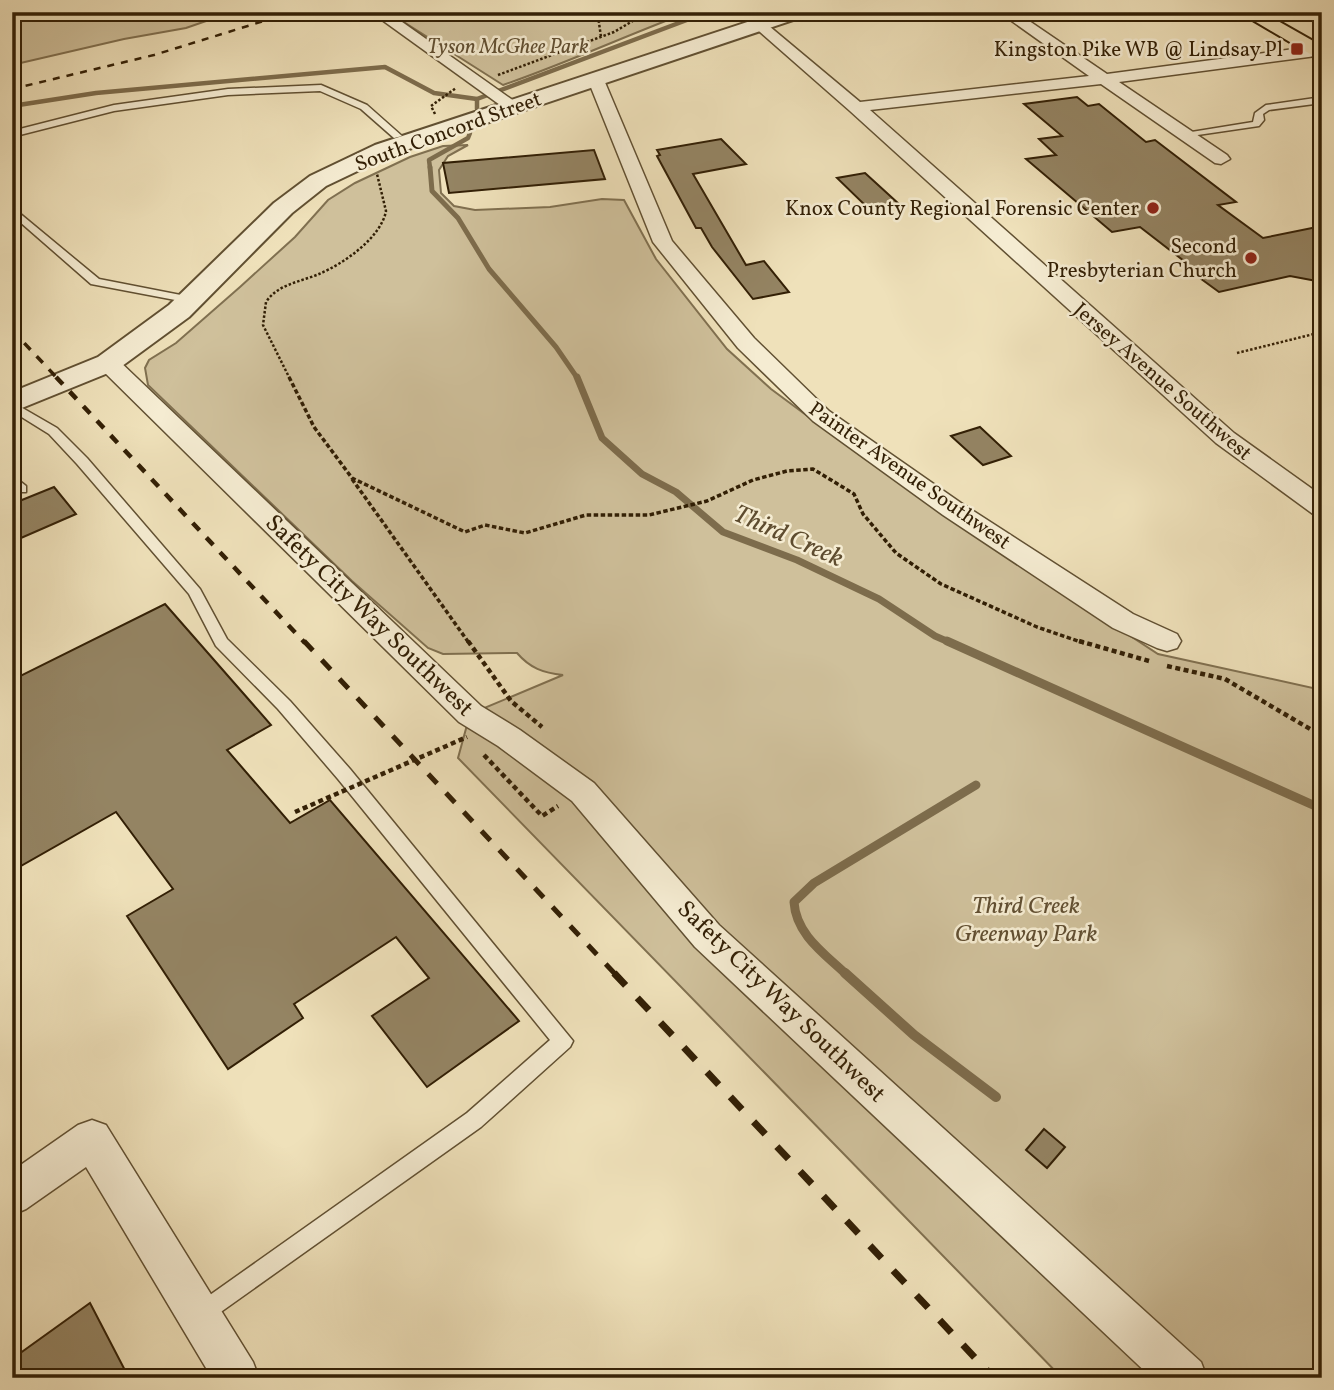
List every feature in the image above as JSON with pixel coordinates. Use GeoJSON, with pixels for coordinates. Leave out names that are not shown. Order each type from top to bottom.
{"type":"FeatureCollection","features":[{"type":"Feature","properties":{"kind":"main road"},"geometry":{"type":"LineString","coordinates":[[1248,12],[1319,53]]}},
{"type":"Feature","properties":{"kind":"street"},"geometry":{"type":"LineString","coordinates":[[379,12],[495,93]]}},
{"type":"Feature","properties":{"kind":"street","name":"South Concord Street"},"geometry":{"type":"LineString","coordinates":[[12,404],[108,363],[191,300],[283,208],[318,181],[495,93],[596,80],[798,12]]}},
{"type":"Feature","properties":{"kind":"street"},"geometry":{"type":"LineString","coordinates":[[1006,12],[1221,159]]}},
{"type":"Feature","properties":{"kind":"street","name":"Jersey Avenue Southwest"},"geometry":{"type":"LineString","coordinates":[[758,24],[856,107],[1225,438],[1322,508]]}},
{"type":"Feature","properties":{"kind":"street"},"geometry":{"type":"LineString","coordinates":[[856,107],[1319,53]]}},
{"type":"Feature","properties":{"kind":"street","name":"Painter Avenue Southwest"},"geometry":{"type":"LineString","coordinates":[[596,80],[663,242],[755,352],[821,416],[941,501],[1123,621],[1167,641]]}},
{"type":"Feature","properties":{"kind":"street","name":"Safety City Way Southwest"},"geometry":{"type":"LineString","coordinates":[[108,363],[470,714],[509,738],[583,792],[707,936],[1185,1378]]}},
{"type":"Feature","properties":{"kind":"street"},"geometry":{"type":"LineString","coordinates":[[12,1195],[93,1139],[237,1378]]}},
{"type":"Feature","properties":{"kind":"lane"},"geometry":{"type":"LineString","coordinates":[[12,134],[114,108],[228,92],[321,88],[364,107],[397,135]]}},
{"type":"Feature","properties":{"kind":"lane"},"geometry":{"type":"LineString","coordinates":[[1184,134],[1256,124],[1259,113],[1266,108],[1322,100]]}},
{"type":"Feature","properties":{"kind":"lane"},"geometry":{"type":"LineString","coordinates":[[12,210],[95,282],[191,300]]}},
{"type":"Feature","properties":{"kind":"lane"},"geometry":{"type":"LineString","coordinates":[[12,404],[53,430],[82,461],[195,592],[221,642],[285,705],[563,1041],[474,1120],[200,1316]]}},
{"type":"Feature","properties":{"kind":"path"},"geometry":{"type":"LineString","coordinates":[[397,135],[431,122],[436,116],[431,106],[452,90],[495,93],[514,70],[601,37],[648,12]]}},
{"type":"Feature","properties":{"kind":"path"},"geometry":{"type":"LineString","coordinates":[[598,16],[601,37]]}},
{"type":"Feature","properties":{"kind":"path"},"geometry":{"type":"LineString","coordinates":[[353,164],[378,174],[385,200],[385,218],[350,257],[324,272],[284,286],[272,294],[262,308],[263,325],[314,427],[511,701],[548,734]]}},
{"type":"Feature","properties":{"kind":"path"},"geometry":{"type":"LineString","coordinates":[[1237,353],[1322,332]]}},
{"type":"Feature","properties":{"kind":"path"},"geometry":{"type":"LineString","coordinates":[[352,478],[465,532],[485,525],[525,533],[586,515],[649,515],[707,501],[753,480],[787,471],[813,469],[854,494],[863,514],[896,554],[941,584],[1037,627],[1108,651],[1225,680],[1322,736]]}},
{"type":"Feature","properties":{"kind":"path"},"geometry":{"type":"LineString","coordinates":[[295,812],[467,737],[542,816],[583,792]]}},
{"type":"Feature","properties":{"kind":"green space"},"geometry":{"type":"Polygon","coordinates":[[[12,12],[232,12],[186,28],[124,39],[12,65],[12,12]]]}},
{"type":"Feature","properties":{"kind":"green space","name":"Tyson McGhee Park"},"geometry":{"type":"Polygon","coordinates":[[[388,12],[689,12],[503,85],[388,12]]]}},
{"type":"Feature","properties":{"kind":"green space","name":"Third Creek Greenway Park"},"geometry":{"type":"Polygon","coordinates":[[[468,145],[448,156],[439,170],[441,193],[454,206],[475,210],[550,207],[602,199],[624,200],[656,259],[727,349],[771,389],[864,458],[1158,654],[1322,690],[1322,1378],[1062,1378],[458,758],[470,714],[563,675],[537,669],[517,653],[443,654],[428,648],[352,581],[148,385],[145,368],[149,360],[176,343],[240,287],[295,237],[328,200],[355,183],[410,157],[443,146],[468,145]]]}},
{"type":"Feature","properties":{"kind":"building"},"geometry":{"type":"Polygon","coordinates":[[[1077,97],[1088,106],[1099,104],[1146,142],[1155,140],[1236,202],[1218,205],[1263,238],[1322,226],[1322,282],[1290,276],[1219,292],[1178,262],[1184,261],[1140,227],[1112,232],[1026,159],[1056,155],[1039,139],[1062,136],[1024,104],[1077,97]]]}},
{"type":"Feature","properties":{"kind":"building"},"geometry":{"type":"Polygon","coordinates":[[[721,139],[746,164],[693,174],[746,265],[764,261],[789,292],[753,299],[712,247],[701,228],[696,228],[657,156],[660,155],[657,150],[721,139]]]}},
{"type":"Feature","properties":{"kind":"building"},"geometry":{"type":"Polygon","coordinates":[[[594,150],[605,179],[449,193],[443,163],[594,150]]]}},
{"type":"Feature","properties":{"kind":"building"},"geometry":{"type":"Polygon","coordinates":[[[865,173],[900,205],[871,211],[837,178],[865,173]]]}},
{"type":"Feature","properties":{"kind":"building"},"geometry":{"type":"Polygon","coordinates":[[[980,427],[1011,456],[983,465],[951,436],[980,427]]]}},
{"type":"Feature","properties":{"kind":"building"},"geometry":{"type":"Polygon","coordinates":[[[54,487],[76,514],[21,538],[12,526],[12,504],[54,487]]]}},
{"type":"Feature","properties":{"kind":"building"},"geometry":{"type":"Polygon","coordinates":[[[165,604],[271,725],[227,750],[290,823],[330,800],[519,1021],[427,1087],[372,1016],[429,978],[396,937],[294,1004],[303,1018],[228,1069],[127,916],[173,889],[116,812],[12,871],[12,680],[165,604]]]}},
{"type":"Feature","properties":{"kind":"building"},"geometry":{"type":"Polygon","coordinates":[[[1044,1129],[1065,1147],[1047,1168],[1026,1150],[1044,1129]]]}},
{"type":"Feature","properties":{"kind":"building"},"geometry":{"type":"Polygon","coordinates":[[[90,1303],[129,1378],[12,1378],[12,1359],[90,1303]]]}},
{"type":"Feature","properties":{"kind":"waterway","name":"Third Creek"},"geometry":{"type":"LineString","coordinates":[[477,99],[708,12]]}},
{"type":"Feature","properties":{"kind":"waterway"},"geometry":{"type":"LineString","coordinates":[[12,106],[96,93],[385,67],[434,93],[477,99]]}},
{"type":"Feature","properties":{"kind":"waterway","name":"Third Creek"},"geometry":{"type":"LineString","coordinates":[[477,99],[477,109]]}},
{"type":"Feature","properties":{"kind":"waterway","name":"Third Creek"},"geometry":{"type":"LineString","coordinates":[[430,168],[429,160],[468,138],[470,133]]}},
{"type":"Feature","properties":{"kind":"waterway","name":"Third Creek"},"geometry":{"type":"LineString","coordinates":[[430,167],[432,191],[458,218],[489,269],[556,347],[578,378]]}},
{"type":"Feature","properties":{"kind":"waterway","name":"Third Creek"},"geometry":{"type":"LineString","coordinates":[[578,378],[602,438],[642,474],[676,492],[723,532],[797,560],[879,599],[935,636],[951,643]]}},
{"type":"Feature","properties":{"kind":"waterway","name":"Third Creek"},"geometry":{"type":"LineString","coordinates":[[947,641],[1322,809]]}},
{"type":"Feature","properties":{"kind":"waterway"},"geometry":{"type":"LineString","coordinates":[[847,975],[806,934],[796,914],[794,902],[814,883],[976,785]]}},
{"type":"Feature","properties":{"kind":"waterway"},"geometry":{"type":"LineString","coordinates":[[845,973],[914,1035],[996,1097]]}},
{"type":"Feature","properties":{"kind":"railway"},"geometry":{"type":"LineString","coordinates":[[12,89],[154,55],[293,12]]}},
{"type":"Feature","properties":{"kind":"railway"},"geometry":{"type":"LineString","coordinates":[[12,330],[58,379]]}},
{"type":"Feature","properties":{"kind":"railway"},"geometry":{"type":"LineString","coordinates":[[56,377],[305,643]]}},
{"type":"Feature","properties":{"kind":"railway"},"geometry":{"type":"LineString","coordinates":[[304,641],[616,975]]}},
{"type":"Feature","properties":{"kind":"railway"},"geometry":{"type":"LineString","coordinates":[[614,973],[994,1378]]}},
{"type":"Feature","properties":{"kind":"place","name":"Kingston Pike WB @ Lindsay Pl"},"geometry":{"type":"Point","coordinates":[1297,49]}},
{"type":"Feature","properties":{"kind":"place","name":"Knox County Regional Forensic Center"},"geometry":{"type":"Point","coordinates":[1153,208]}},
{"type":"Feature","properties":{"kind":"place","name":"Second Presbyterian Church"},"geometry":{"type":"Point","coordinates":[1251,258]}}]}
